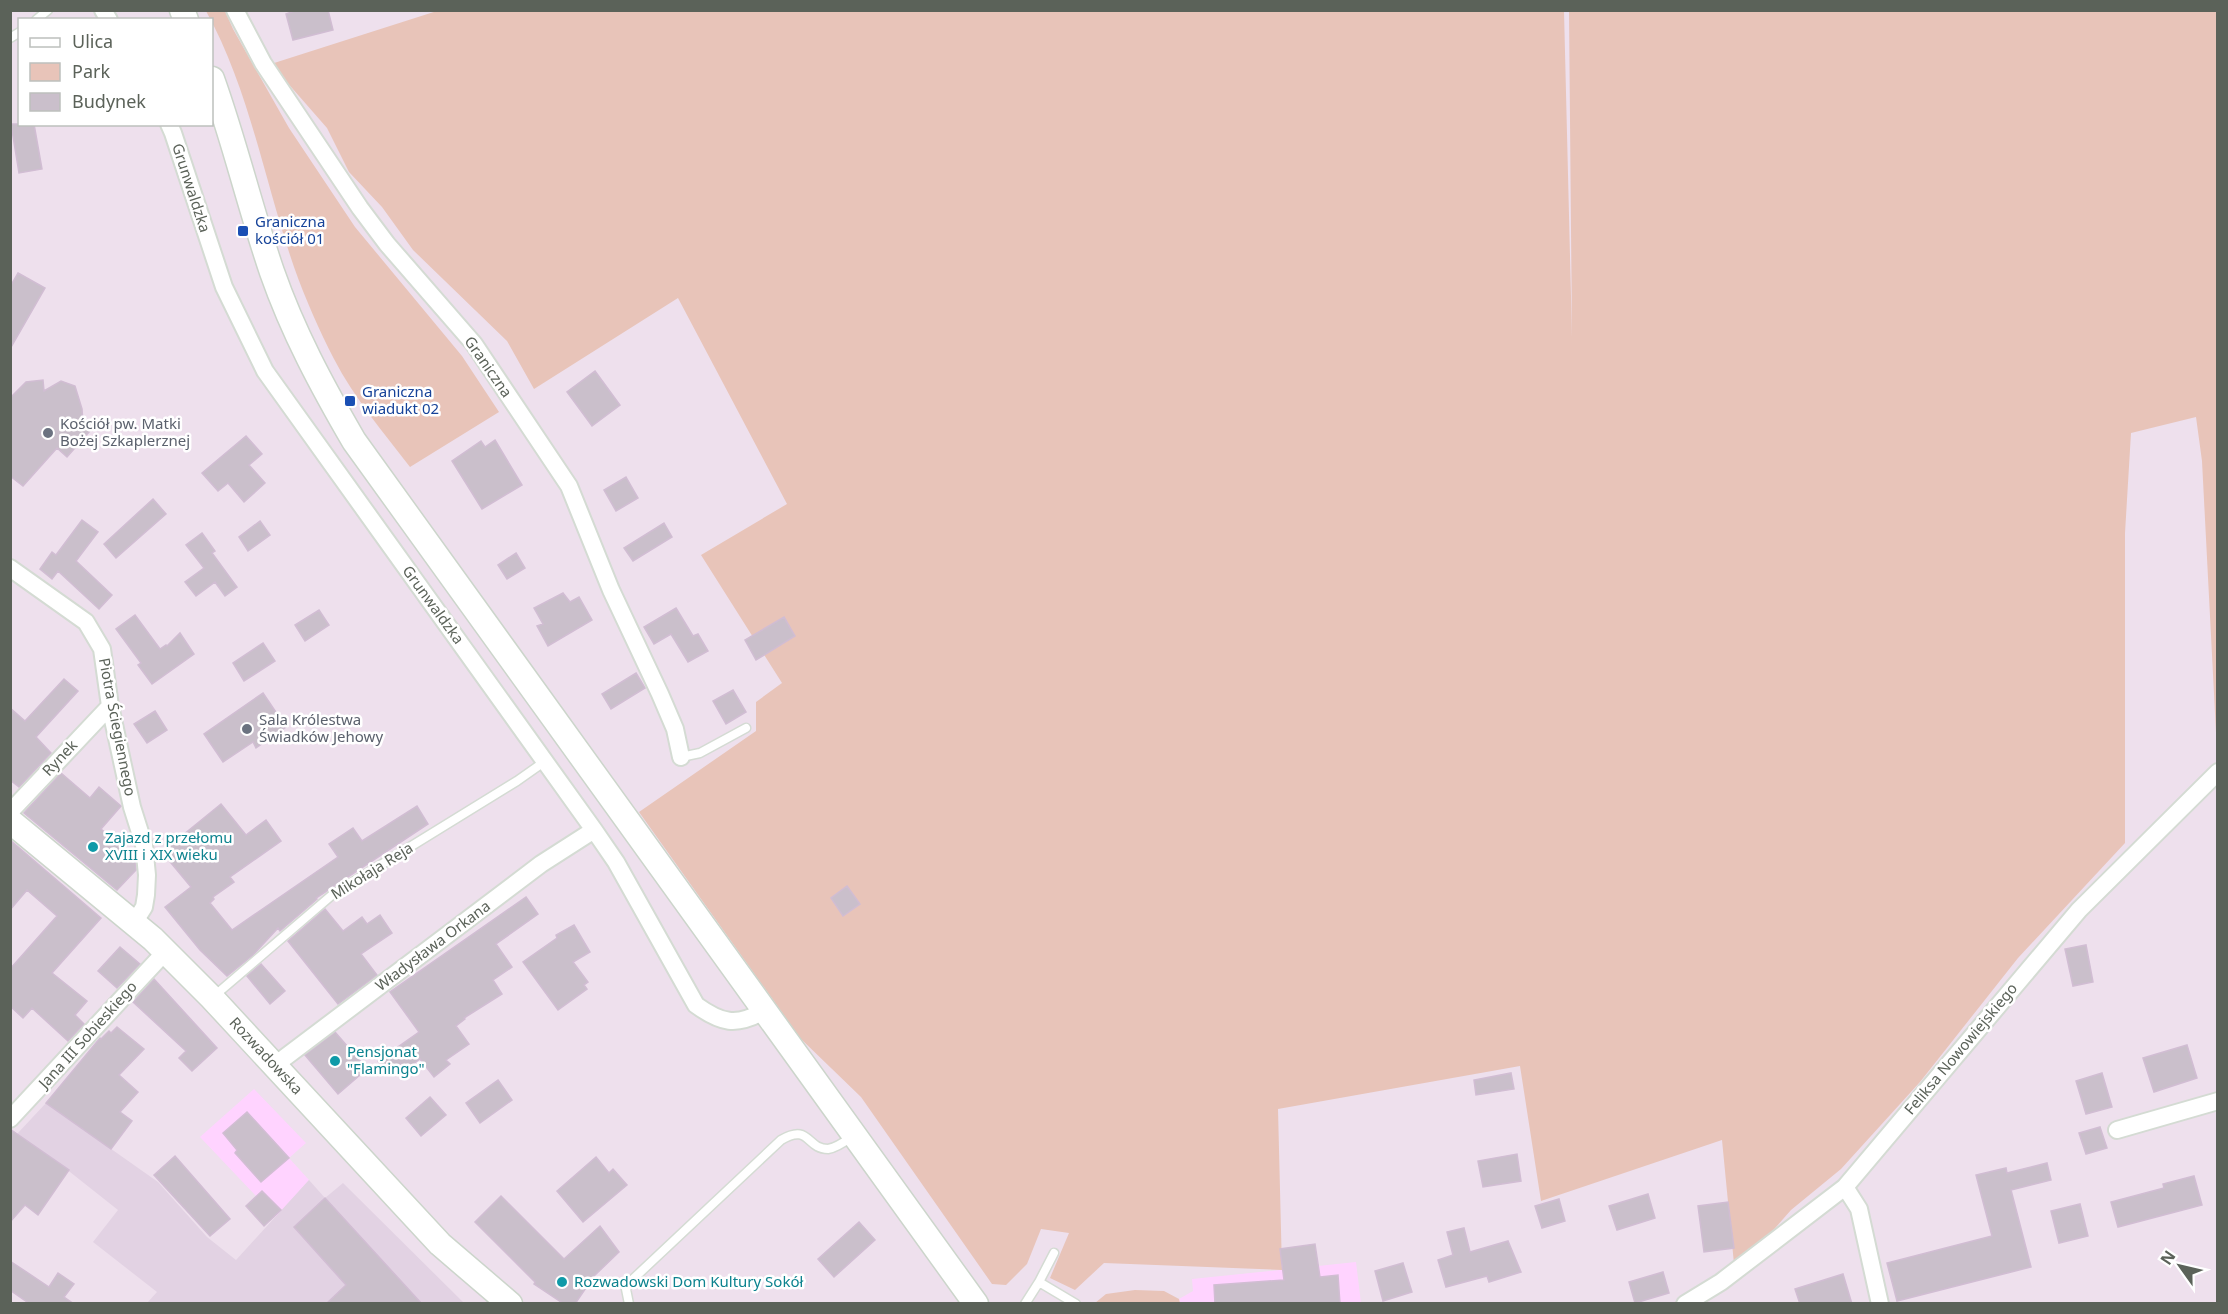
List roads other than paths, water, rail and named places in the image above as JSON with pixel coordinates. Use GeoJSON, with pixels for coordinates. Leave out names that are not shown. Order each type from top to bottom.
{"type":"FeatureCollection","features":[{"type":"Feature","properties":{"kind":"street","name":"Graniczna"},"geometry":{"type":"LineString","coordinates":[[235,10],[263,63],[353,199],[387,244],[474,344],[569,486],[611,590],[675,729],[681,757]]}},
{"type":"Feature","properties":{"kind":"street"},"geometry":{"type":"LineString","coordinates":[[213,82],[256,224],[283,300],[314,372],[354,441],[976,1304]]}},
{"type":"Feature","properties":{"kind":"street","name":"Grunwaldzka"},"geometry":{"type":"LineString","coordinates":[[169,126],[224,287],[259,360],[308,433],[616,862],[696,1005],[715,1018],[729,1022],[751,1018],[764,1011]]}},
{"type":"Feature","properties":{"kind":"street","name":"Piotra Ściegiennego"},"geometry":{"type":"LineString","coordinates":[[10,568],[86,622],[102,650],[110,706],[132,807],[144,845],[147,875],[145,901],[134,923]]}},
{"type":"Feature","properties":{"kind":"street","name":"Rynek"},"geometry":{"type":"LineString","coordinates":[[10,812],[110,706]]}},
{"type":"Feature","properties":{"kind":"street","name":"Feliksa Nowowiejskiego"},"geometry":{"type":"LineString","coordinates":[[1685,1304],[1721,1282],[1845,1187],[2079,910],[2217,772]]}},
{"type":"Feature","properties":{"kind":"street","name":"Rozwadowska"},"geometry":{"type":"LineString","coordinates":[[10,821],[166,951],[441,1244],[510,1304]]}},
{"type":"Feature","properties":{"kind":"street","name":"Władysława Orkana"},"geometry":{"type":"LineString","coordinates":[[275,1065],[541,864],[594,830]]}},
{"type":"Feature","properties":{"kind":"street","name":"Jana III Sobieskiego"},"geometry":{"type":"LineString","coordinates":[[10,1119],[166,951]]}},
{"type":"Feature","properties":{"kind":"street"},"geometry":{"type":"LineString","coordinates":[[2117,1130],[2217,1101]]}},
{"type":"Feature","properties":{"kind":"street"},"geometry":{"type":"LineString","coordinates":[[1845,1187],[1859,1209],[1880,1304]]}},
{"type":"Feature","properties":{"kind":"lane"},"geometry":{"type":"LineString","coordinates":[[681,757],[700,753],[746,728]]}},
{"type":"Feature","properties":{"kind":"lane","name":"Mikołaja Reja"},"geometry":{"type":"LineString","coordinates":[[212,998],[332,895],[544,762]]}},
{"type":"Feature","properties":{"kind":"lane"},"geometry":{"type":"LineString","coordinates":[[629,1304],[626,1289],[632,1280],[781,1140],[792,1134],[800,1134],[821,1148],[830,1149],[854,1136]]}},
{"type":"Feature","properties":{"kind":"lane"},"geometry":{"type":"LineString","coordinates":[[1025,1304],[1054,1253]]}},
{"type":"Feature","properties":{"kind":"lane"},"geometry":{"type":"LineString","coordinates":[[1039,1282],[1076,1304]]}},
{"type":"Feature","properties":{"kind":"place","name":"Graniczna kościół 01"},"geometry":{"type":"Point","coordinates":[243,231]}},
{"type":"Feature","properties":{"kind":"place","name":"Graniczna wiadukt 02"},"geometry":{"type":"Point","coordinates":[350,401]}},
{"type":"Feature","properties":{"kind":"place","name":"Kościół pw. Matki Bożej Szkaplerznej"},"geometry":{"type":"Point","coordinates":[48,433]}},
{"type":"Feature","properties":{"kind":"place","name":"Sala Królestwa Świadków Jehowy"},"geometry":{"type":"Point","coordinates":[247,729]}},
{"type":"Feature","properties":{"kind":"place","name":"Zajazd z przełomu XVIII i XIX wieku"},"geometry":{"type":"Point","coordinates":[93,847]}},
{"type":"Feature","properties":{"kind":"place","name":"Pensjonat \"Flamingo\""},"geometry":{"type":"Point","coordinates":[335,1061]}},
{"type":"Feature","properties":{"kind":"place","name":"Rozwadowski Dom Kultury Sokół"},"geometry":{"type":"Point","coordinates":[562,1282]}}]}
